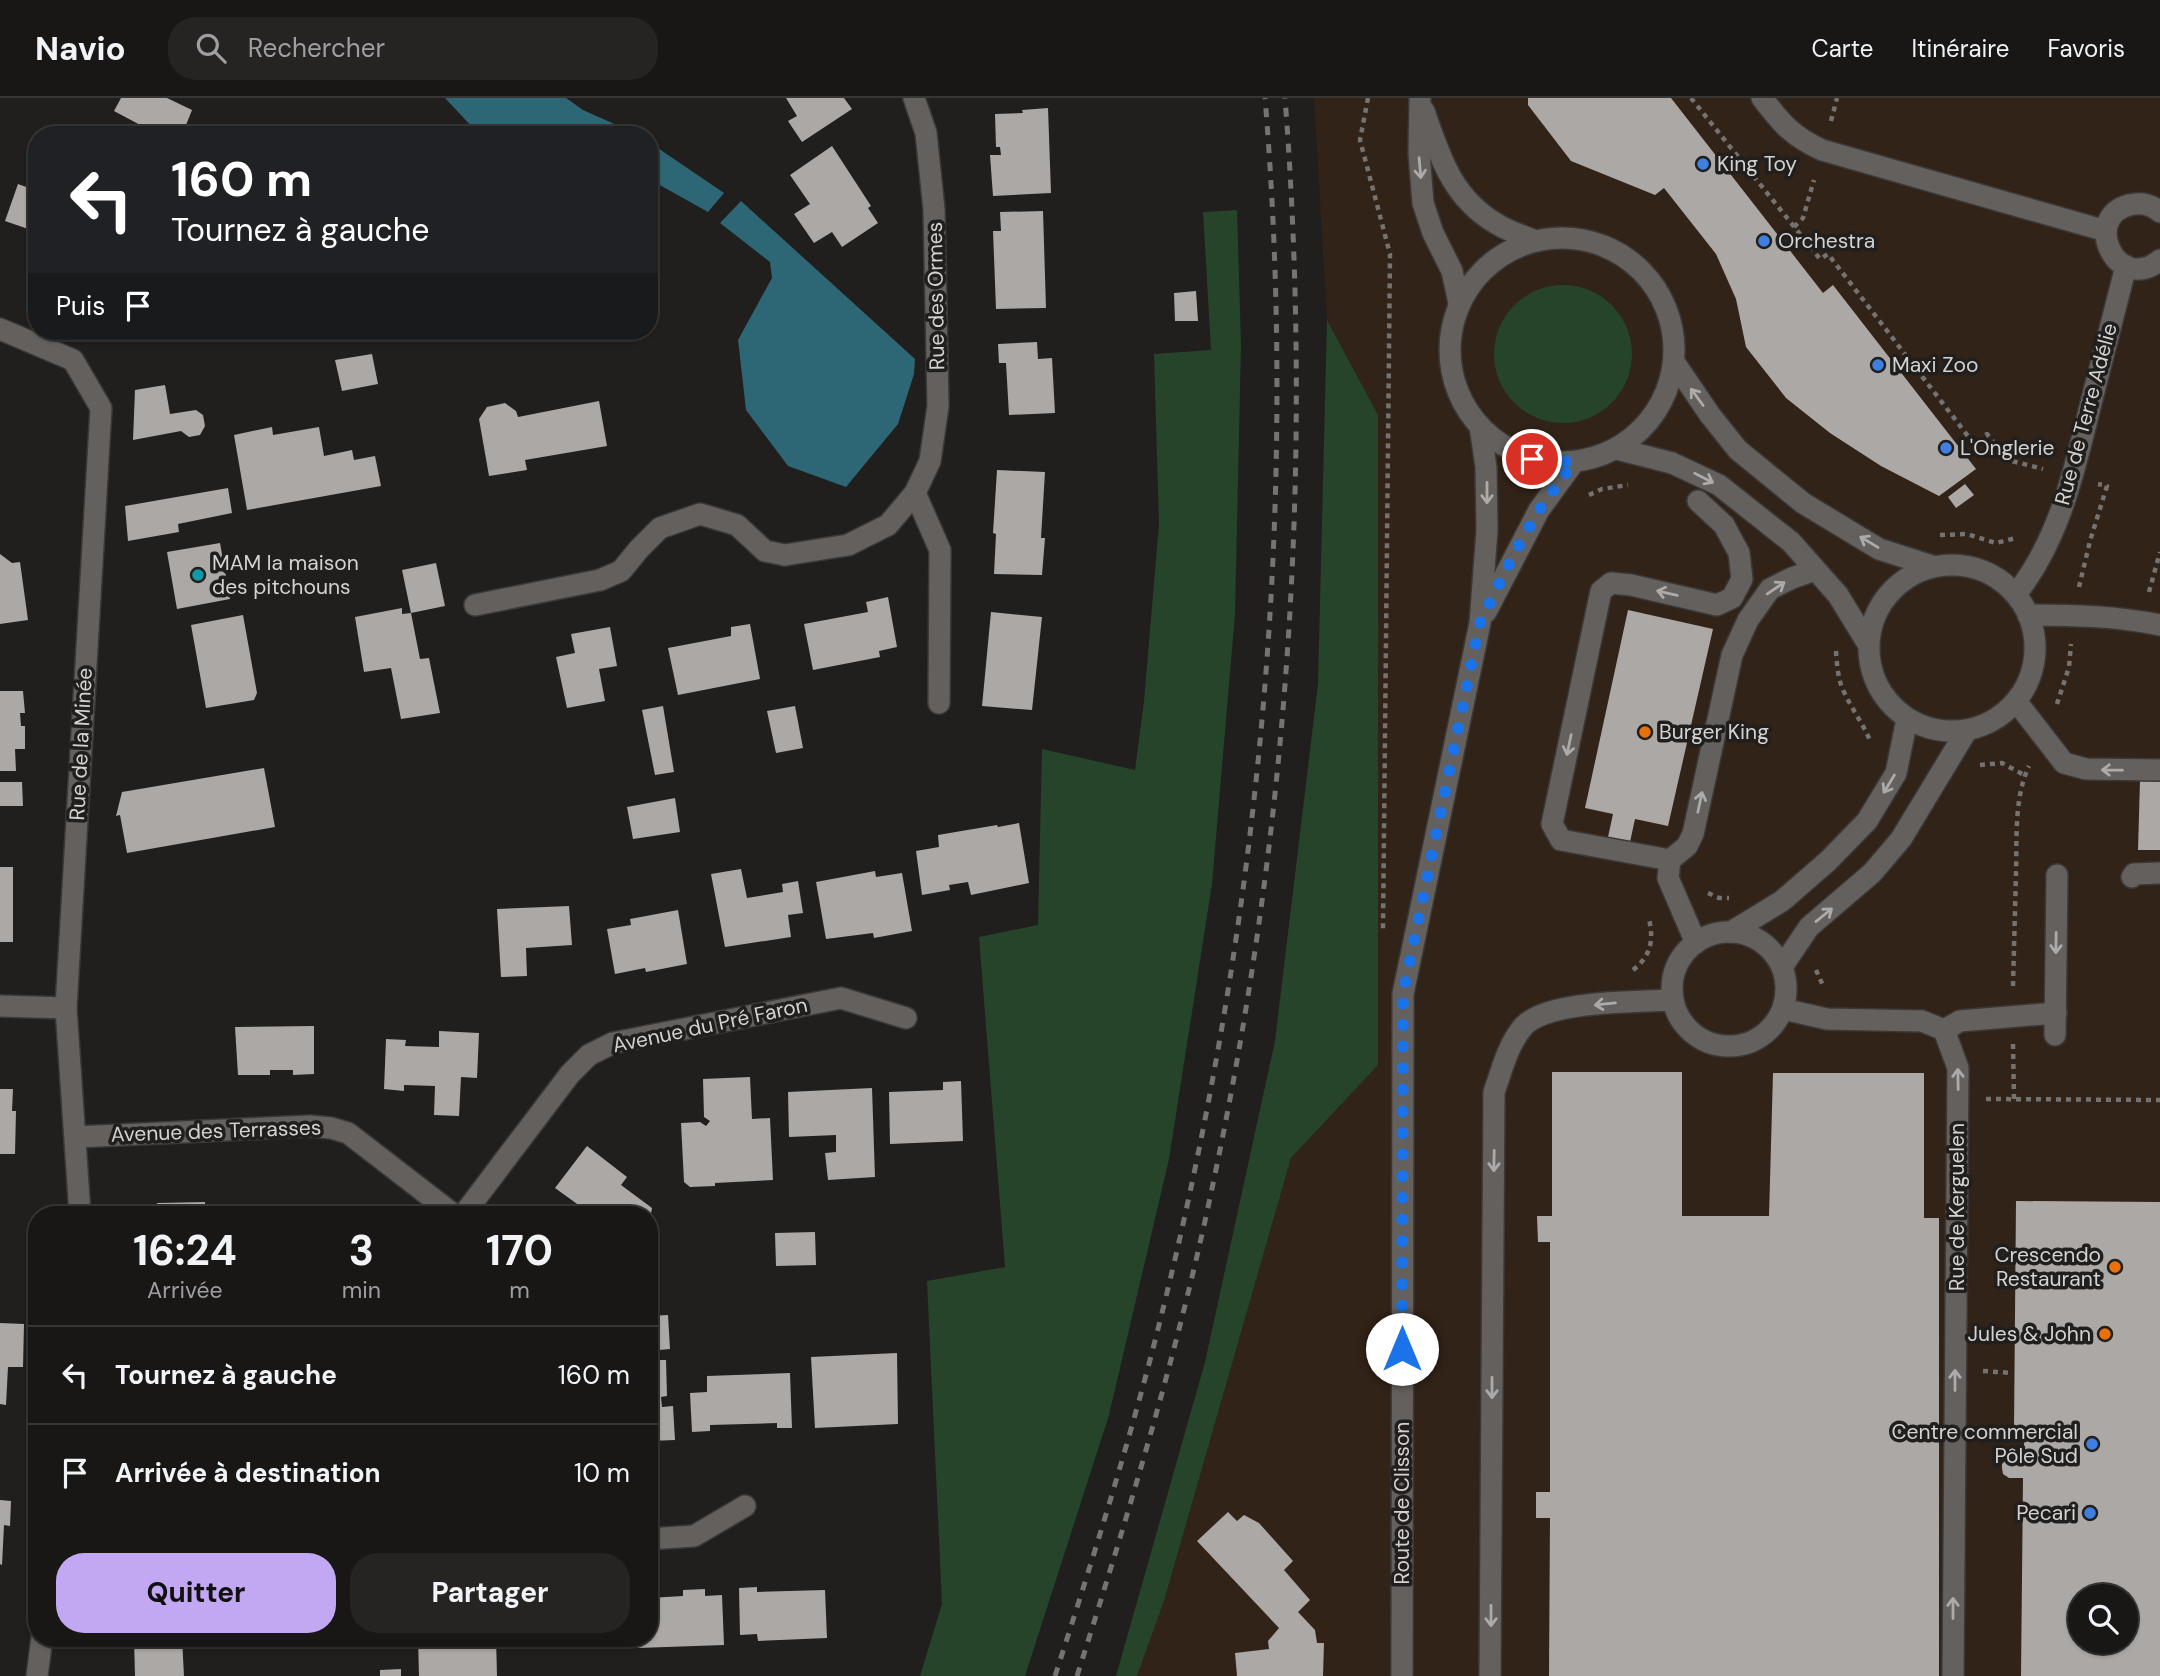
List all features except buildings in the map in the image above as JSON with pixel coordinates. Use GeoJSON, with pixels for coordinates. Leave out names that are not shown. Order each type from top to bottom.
{"type":"FeatureCollection","features":[{"type":"Feature","properties":{"kind":"street","name":"Rue des Ormes"},"geometry":{"type":"LineString","coordinates":[[474,605],[600,580],[621,571],[660,528],[700,514],[737,525],[765,551],[785,555],[848,545],[888,525],[915,493],[930,461],[938,406],[934,209],[926,133],[914,98]]}},
{"type":"Feature","properties":{"kind":"street"},"geometry":{"type":"LineString","coordinates":[[1762,98],[1779,120],[1799,139],[1822,150],[2106,231]]}},
{"type":"Feature","properties":{"kind":"street"},"geometry":{"type":"LineString","coordinates":[[1420,99],[1444,168],[1466,200],[1497,224],[1532,240]]}},
{"type":"Feature","properties":{"kind":"street"},"geometry":{"type":"LineString","coordinates":[[1420,99],[1419,153],[1423,203],[1433,233],[1452,271],[1459,303]]}},
{"type":"Feature","properties":{"kind":"street"},"geometry":{"type":"LineString","coordinates":[[2160,212],[2145,204],[2124,206],[2110,220],[2106,231],[2110,252],[2116,261],[2126,267],[2148,267],[2160,260]]}},
{"type":"Feature","properties":{"kind":"street"},"geometry":{"type":"LineString","coordinates":[[1532,240],[1590,240],[1634,261],[1656,287],[1672,324],[1674,362],[1663,401],[1650,422],[1630,440],[1597,458],[1574,462],[1532,459],[1498,443],[1474,419],[1457,390],[1451,370],[1451,330],[1459,303],[1469,285],[1495,258],[1532,240]]}},
{"type":"Feature","properties":{"kind":"street","name":"Rue de Terre Adélie"},"geometry":{"type":"LineString","coordinates":[[2016,594],[2033,572],[2047,546],[2073,477],[2126,267]]}},
{"type":"Feature","properties":{"kind":"street","name":"Rue de la Minée"},"geometry":{"type":"LineString","coordinates":[[0,329],[73,360],[101,408],[66,1008],[80,1206]]}},
{"type":"Feature","properties":{"kind":"street"},"geometry":{"type":"LineString","coordinates":[[1674,362],[1738,450],[1803,503],[1879,549],[1933,566]]}},
{"type":"Feature","properties":{"kind":"street","name":"Route de Clisson"},"geometry":{"type":"LineString","coordinates":[[1402,1676],[1403,994],[1480,623],[1487,530],[1486,467],[1480,426]]}},
{"type":"Feature","properties":{"kind":"street"},"geometry":{"type":"LineString","coordinates":[[1617,449],[1672,463],[1719,485],[1791,542],[1838,595],[1868,643]]}},
{"type":"Feature","properties":{"kind":"street","name":"Route de Clisson"},"geometry":{"type":"LineString","coordinates":[[1480,623],[1539,510],[1574,462]]}},
{"type":"Feature","properties":{"kind":"street"},"geometry":{"type":"LineString","coordinates":[[915,493],[940,550],[939,703]]}},
{"type":"Feature","properties":{"kind":"street"},"geometry":{"type":"LineString","coordinates":[[1698,501],[1724,525],[1739,553],[1742,569],[1742,579],[1732,598],[1717,605]]}},
{"type":"Feature","properties":{"kind":"street"},"geometry":{"type":"LineString","coordinates":[[1955,564],[1978,568],[1999,578],[2016,594],[2028,615],[2035,638],[2034,663],[2028,683],[2016,701],[1995,720],[1967,730],[1947,731],[1926,727],[1907,719],[1890,705],[1870,666],[1868,643],[1872,622],[1881,602],[1895,586],[1913,573],[1933,566],[1955,564]]}},
{"type":"Feature","properties":{"kind":"street"},"geometry":{"type":"LineString","coordinates":[[1732,654],[1748,620],[1770,589],[1815,570]]}},
{"type":"Feature","properties":{"kind":"street"},"geometry":{"type":"LineString","coordinates":[[1670,860],[1561,840],[1552,824],[1601,590],[1611,583],[1717,605],[1727,615],[1732,627],[1732,654],[1693,834],[1687,846],[1670,860],[1668,878],[1696,943]]}},
{"type":"Feature","properties":{"kind":"street"},"geometry":{"type":"LineString","coordinates":[[2028,615],[2075,615],[2150,623]]}},
{"type":"Feature","properties":{"kind":"street"},"geometry":{"type":"LineString","coordinates":[[2016,701],[2064,764],[2086,769],[2160,770]]}},
{"type":"Feature","properties":{"kind":"street"},"geometry":{"type":"LineString","coordinates":[[1731,932],[1782,901],[1828,861],[1867,821],[1896,774],[1907,719]]}},
{"type":"Feature","properties":{"kind":"street"},"geometry":{"type":"LineString","coordinates":[[1782,967],[1809,927],[1872,873],[1901,839],[1967,730]]}},
{"type":"Feature","properties":{"kind":"street"},"geometry":{"type":"LineString","coordinates":[[2132,877],[2134,874],[2160,873]]}},
{"type":"Feature","properties":{"kind":"street"},"geometry":{"type":"LineString","coordinates":[[2055,1035],[2057,875]]}},
{"type":"Feature","properties":{"kind":"street"},"geometry":{"type":"LineString","coordinates":[[1731,932],[1747,935],[1761,942],[1773,953],[1782,967],[1786,981],[1783,1009],[1763,1035],[1749,1043],[1724,1046],[1701,1039],[1689,1029],[1679,1016],[1673,1000],[1672,984],[1676,968],[1696,943],[1712,935],[1731,932]]}},
{"type":"Feature","properties":{"kind":"street","name":"Avenue du Pré Faron"},"geometry":{"type":"LineString","coordinates":[[470,1206],[570,1074],[589,1055],[613,1043],[841,998],[906,1018]]}},
{"type":"Feature","properties":{"kind":"street"},"geometry":{"type":"LineString","coordinates":[[1490,1676],[1494,1092],[1508,1051],[1524,1026],[1545,1014],[1556,1009],[1673,1000]]}},
{"type":"Feature","properties":{"kind":"street"},"geometry":{"type":"LineString","coordinates":[[0,1006],[66,1008]]}},
{"type":"Feature","properties":{"kind":"street"},"geometry":{"type":"LineString","coordinates":[[1783,1009],[1827,1019],[1922,1021],[1944,1030],[1960,1021],[2056,1013]]}},
{"type":"Feature","properties":{"kind":"street","name":"Rue de Kerguelen"},"geometry":{"type":"LineString","coordinates":[[1944,1030],[1958,1068],[1953,1676]]}},
{"type":"Feature","properties":{"kind":"street","name":"Avenue des Terrasses"},"geometry":{"type":"LineString","coordinates":[[76,1137],[310,1126],[331,1128],[348,1133],[443,1206]]}},
{"type":"Feature","properties":{"kind":"street"},"geometry":{"type":"LineString","coordinates":[[658,1538],[694,1536],[745,1506]]}},
{"type":"Feature","properties":{"kind":"street"},"geometry":{"type":"LineString","coordinates":[[37,1676],[41,1647]]}},
{"type":"Feature","properties":{"kind":"path"},"geometry":{"type":"LineString","coordinates":[[1368,98],[1360,140],[1390,254],[1383,937]]}},
{"type":"Feature","properties":{"kind":"path"},"geometry":{"type":"LineString","coordinates":[[1691,98],[1820,259],[1828,254],[1974,444],[1987,434],[2008,460],[2107,486],[2090,541],[2065,680],[2043,737],[2024,775],[2017,836],[2012,1015],[2014,1099]]}},
{"type":"Feature","properties":{"kind":"path"},"geometry":{"type":"LineString","coordinates":[[1585,497],[1602,489],[1637,485]]}},
{"type":"Feature","properties":{"kind":"path"},"geometry":{"type":"LineString","coordinates":[[1934,535],[1968,534],[1996,543],[2019,537]]}},
{"type":"Feature","properties":{"kind":"path"},"geometry":{"type":"LineString","coordinates":[[2150,623],[2160,552]]}},
{"type":"Feature","properties":{"kind":"path"},"geometry":{"type":"LineString","coordinates":[[1835,649],[1838,674],[1844,692],[1864,726],[1872,752]]}},
{"type":"Feature","properties":{"kind":"path"},"geometry":{"type":"LineString","coordinates":[[1971,774],[1980,765],[1992,762],[2011,766],[2024,775]]}},
{"type":"Feature","properties":{"kind":"path"},"geometry":{"type":"LineString","coordinates":[[1701,886],[1710,895],[1719,898],[1742,894]]}},
{"type":"Feature","properties":{"kind":"path"},"geometry":{"type":"LineString","coordinates":[[1816,958],[1815,970],[1819,981],[1832,994]]}},
{"type":"Feature","properties":{"kind":"path"},"geometry":{"type":"LineString","coordinates":[[1980,1099],[2160,1100]]}},
{"type":"Feature","properties":{"kind":"path"},"geometry":{"type":"LineString","coordinates":[[1979,1371],[2013,1373]]}},
{"type":"Feature","properties":{"kind":"shaded area"},"geometry":{"type":"Polygon","coordinates":[[[1314,98],[2160,98],[2160,1676],[1137,1676],[1164,1601],[1291,1158],[1378,1065],[1378,415],[1327,320],[1314,98]]]}},
{"type":"Feature","properties":{"kind":"green space"},"geometry":{"type":"Polygon","coordinates":[[[1237,210],[1241,345],[1235,614],[1212,884],[1169,1159],[1109,1415],[1025,1676],[920,1676],[942,1604],[927,1281],[1005,1267],[979,937],[1038,925],[1042,749],[1135,770],[1144,701],[1159,524],[1154,354],[1211,350],[1203,212],[1237,210]]]}},
{"type":"Feature","properties":{"kind":"green space"},"geometry":{"type":"Polygon","coordinates":[[[1563,285],[1589,290],[1612,305],[1627,328],[1632,354],[1627,380],[1612,403],[1589,418],[1563,423],[1537,418],[1514,403],[1499,380],[1494,354],[1499,328],[1514,305],[1537,290],[1563,285]]]}},
{"type":"Feature","properties":{"kind":"green space"},"geometry":{"type":"Polygon","coordinates":[[[1327,320],[1378,415],[1378,1065],[1291,1158],[1164,1601],[1137,1676],[1116,1676],[1205,1362],[1275,1041],[1318,684],[1327,320]]]}},
{"type":"Feature","properties":{"kind":"water"},"geometry":{"type":"Polygon","coordinates":[[[445,98],[566,98],[583,110],[619,126],[471,126],[445,98]]]}},
{"type":"Feature","properties":{"kind":"water"},"geometry":{"type":"Polygon","coordinates":[[[658,148],[724,193],[708,212],[658,184],[658,148]]]}},
{"type":"Feature","properties":{"kind":"water"},"geometry":{"type":"Polygon","coordinates":[[[741,201],[915,359],[914,374],[898,424],[846,487],[788,466],[746,410],[738,340],[772,278],[770,262],[720,223],[741,201]]]}},
{"type":"Feature","properties":{"kind":"railway"},"geometry":{"type":"LineString","coordinates":[[1055,1676],[1139,1400],[1187,1206],[1218,1049],[1243,892],[1261,734],[1272,574],[1277,415],[1274,256],[1265,98]]}},
{"type":"Feature","properties":{"kind":"railway"},"geometry":{"type":"LineString","coordinates":[[1077,1676],[1134,1491],[1185,1305],[1214,1179],[1240,1045],[1261,911],[1277,776],[1295,506],[1293,234],[1285,98]]}},
{"type":"Feature","properties":{"kind":"place","name":"King Toy"},"geometry":{"type":"Point","coordinates":[1703,164]}},
{"type":"Feature","properties":{"kind":"place","name":"Orchestra"},"geometry":{"type":"Point","coordinates":[1764,241]}},
{"type":"Feature","properties":{"kind":"place","name":"Maxi Zoo"},"geometry":{"type":"Point","coordinates":[1878,365]}},
{"type":"Feature","properties":{"kind":"place","name":"L'Onglerie"},"geometry":{"type":"Point","coordinates":[1946,448]}},
{"type":"Feature","properties":{"kind":"place","name":"MAM la maison des pitchouns"},"geometry":{"type":"Point","coordinates":[198,575]}},
{"type":"Feature","properties":{"kind":"place","name":"Burger King"},"geometry":{"type":"Point","coordinates":[1645,732]}},
{"type":"Feature","properties":{"kind":"place","name":"Crescendo Restaurant"},"geometry":{"type":"Point","coordinates":[2115,1267]}},
{"type":"Feature","properties":{"kind":"place","name":"Jules & John"},"geometry":{"type":"Point","coordinates":[2105,1334]}},
{"type":"Feature","properties":{"kind":"place","name":"Centre commercial Pôle Sud"},"geometry":{"type":"Point","coordinates":[2092,1444]}},
{"type":"Feature","properties":{"kind":"place","name":"Pecari"},"geometry":{"type":"Point","coordinates":[2090,1513]}},
{"type":"Feature","properties":{"kind":"route"},"geometry":{"type":"LineString","coordinates":[[1402,1349],[1403,994],[1480,623],[1539,510],[1574,462],[1532,459]]}}]}
